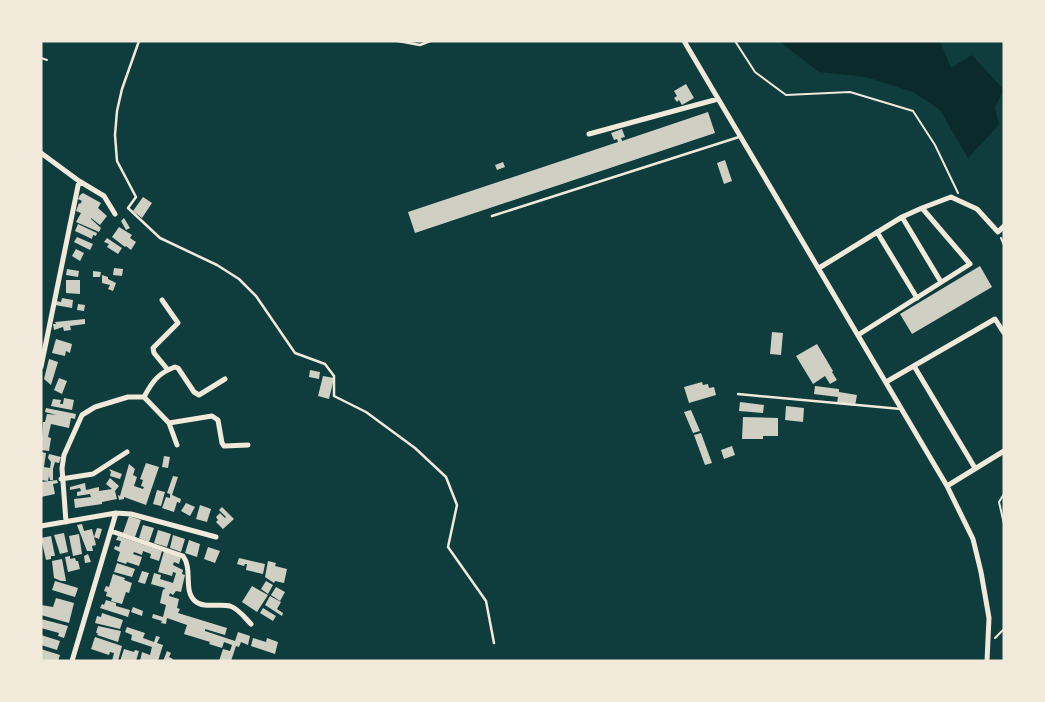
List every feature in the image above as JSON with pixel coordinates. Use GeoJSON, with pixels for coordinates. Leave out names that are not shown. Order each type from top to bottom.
{"type":"FeatureCollection","features":[{"type":"Feature","properties":{"kind":"street"},"geometry":{"type":"LineString","coordinates":[[684,41],[947,486],[973,540],[981,572],[989,618],[987,661]]}},
{"type":"Feature","properties":{"kind":"street"},"geometry":{"type":"LineString","coordinates":[[589,134],[718,99]]}},
{"type":"Feature","properties":{"kind":"street"},"geometry":{"type":"LineString","coordinates":[[41,153],[104,196],[115,214]]}},
{"type":"Feature","properties":{"kind":"street"},"geometry":{"type":"LineString","coordinates":[[41,367],[79,180]]}},
{"type":"Feature","properties":{"kind":"street"},"geometry":{"type":"LineString","coordinates":[[818,268],[902,217],[951,197],[977,209],[998,232],[1004,226]]}},
{"type":"Feature","properties":{"kind":"street"},"geometry":{"type":"LineString","coordinates":[[858,335],[970,264],[922,208]]}},
{"type":"Feature","properties":{"kind":"street"},"geometry":{"type":"LineString","coordinates":[[902,217],[941,282]]}},
{"type":"Feature","properties":{"kind":"street"},"geometry":{"type":"LineString","coordinates":[[877,232],[917,298]]}},
{"type":"Feature","properties":{"kind":"street"},"geometry":{"type":"LineString","coordinates":[[162,300],[178,323],[153,348],[154,353],[168,370]]}},
{"type":"Feature","properties":{"kind":"street"},"geometry":{"type":"LineString","coordinates":[[886,382],[995,319],[1004,334]]}},
{"type":"Feature","properties":{"kind":"street"},"geometry":{"type":"LineString","coordinates":[[914,366],[975,468]]}},
{"type":"Feature","properties":{"kind":"street"},"geometry":{"type":"LineString","coordinates":[[144,398],[152,382],[159,375],[175,367],[178,368],[198,395],[224,379]]}},
{"type":"Feature","properties":{"kind":"street"},"geometry":{"type":"LineString","coordinates":[[66,522],[61,479],[64,455],[82,415],[95,407],[128,397],[144,398],[169,423],[177,445]]}},
{"type":"Feature","properties":{"kind":"street"},"geometry":{"type":"LineString","coordinates":[[169,423],[212,416],[218,420],[224,446],[248,445]]}},
{"type":"Feature","properties":{"kind":"street"},"geometry":{"type":"LineString","coordinates":[[947,486],[1004,450]]}},
{"type":"Feature","properties":{"kind":"street"},"geometry":{"type":"LineString","coordinates":[[61,479],[93,474],[128,452]]}},
{"type":"Feature","properties":{"kind":"street"},"geometry":{"type":"LineString","coordinates":[[72,661],[116,513]]}},
{"type":"Feature","properties":{"kind":"street"},"geometry":{"type":"LineString","coordinates":[[41,526],[116,513],[131,514],[216,537]]}},
{"type":"Feature","properties":{"kind":"street"},"geometry":{"type":"LineString","coordinates":[[111,531],[183,556],[188,564],[190,591],[193,600],[198,604],[232,606],[251,624]]}},
{"type":"Feature","properties":{"kind":"lane"},"geometry":{"type":"LineString","coordinates":[[139,41],[122,89],[114,135],[117,161],[136,197],[128,208],[160,238],[217,265],[239,279],[256,296],[295,353],[325,364],[334,376],[334,396],[366,412],[414,448],[446,476],[457,505],[448,547],[486,601],[494,643]]}},
{"type":"Feature","properties":{"kind":"lane"},"geometry":{"type":"LineString","coordinates":[[398,41],[420,45],[430,41]]}},
{"type":"Feature","properties":{"kind":"lane"},"geometry":{"type":"LineString","coordinates":[[492,216],[740,136]]}},
{"type":"Feature","properties":{"kind":"lane"},"geometry":{"type":"LineString","coordinates":[[738,394],[901,409]]}},
{"type":"Feature","properties":{"kind":"path"},"geometry":{"type":"LineString","coordinates":[[735,41],[755,72],[786,95],[850,92],[913,111],[935,145],[963,202]]}},
{"type":"Feature","properties":{"kind":"path"},"geometry":{"type":"LineString","coordinates":[[41,58],[47,60]]}},
{"type":"Feature","properties":{"kind":"path"},"geometry":{"type":"LineString","coordinates":[[1004,494],[1000,502],[1004,524]]}},
{"type":"Feature","properties":{"kind":"water"},"geometry":{"type":"Polygon","coordinates":[[[779,41],[940,41],[951,68],[972,55],[1004,90],[995,107],[999,125],[968,158],[940,110],[913,92],[866,77],[819,72],[779,41]]]}},
{"type":"Feature","properties":{"kind":"building"},"geometry":{"type":"Polygon","coordinates":[[[686,84],[694,98],[682,105],[679,100],[677,102],[674,98],[677,96],[674,91],[686,84]]]}},
{"type":"Feature","properties":{"kind":"building"},"geometry":{"type":"Polygon","coordinates":[[[708,112],[715,133],[415,233],[408,212],[618,142],[617,139],[614,140],[611,133],[622,129],[625,137],[621,138],[622,141],[708,112]]]}},
{"type":"Feature","properties":{"kind":"building"},"geometry":{"type":"Polygon","coordinates":[[[725,160],[732,181],[724,184],[717,163],[725,160]]]}},
{"type":"Feature","properties":{"kind":"building"},"geometry":{"type":"Polygon","coordinates":[[[503,162],[505,167],[497,170],[495,165],[503,162]]]}},
{"type":"Feature","properties":{"kind":"building"},"geometry":{"type":"Polygon","coordinates":[[[83,193],[101,203],[98,208],[107,216],[100,225],[91,218],[101,228],[99,232],[76,222],[81,213],[76,211],[79,203],[82,201],[78,199],[83,193]]]}},
{"type":"Feature","properties":{"kind":"building"},"geometry":{"type":"Polygon","coordinates":[[[143,197],[152,203],[142,218],[133,211],[143,197]]]}},
{"type":"Feature","properties":{"kind":"building"},"geometry":{"type":"Polygon","coordinates":[[[124,218],[130,228],[126,230],[121,221],[124,218]]]}},
{"type":"Feature","properties":{"kind":"building"},"geometry":{"type":"Polygon","coordinates":[[[78,224],[97,233],[96,236],[93,235],[92,239],[75,231],[78,224]]]}},
{"type":"Feature","properties":{"kind":"building"},"geometry":{"type":"Polygon","coordinates":[[[119,227],[132,235],[130,238],[136,242],[131,250],[112,237],[119,227]]]}},
{"type":"Feature","properties":{"kind":"building"},"geometry":{"type":"Polygon","coordinates":[[[77,237],[93,244],[90,250],[74,242],[77,237]]]}},
{"type":"Feature","properties":{"kind":"building"},"geometry":{"type":"Polygon","coordinates":[[[107,238],[122,248],[118,254],[107,247],[109,244],[104,242],[107,238]]]}},
{"type":"Feature","properties":{"kind":"building"},"geometry":{"type":"Polygon","coordinates":[[[76,249],[84,253],[80,261],[72,256],[76,249]]]}},
{"type":"Feature","properties":{"kind":"building"},"geometry":{"type":"Polygon","coordinates":[[[980,266],[992,287],[912,334],[900,314],[980,266]]]}},
{"type":"Feature","properties":{"kind":"building"},"geometry":{"type":"Polygon","coordinates":[[[114,268],[123,269],[122,276],[113,275],[114,268]]]}},
{"type":"Feature","properties":{"kind":"building"},"geometry":{"type":"Polygon","coordinates":[[[67,269],[79,271],[78,277],[66,275],[67,269]]]}},
{"type":"Feature","properties":{"kind":"building"},"geometry":{"type":"Polygon","coordinates":[[[93,271],[101,272],[100,277],[93,277],[93,271]]]}},
{"type":"Feature","properties":{"kind":"building"},"geometry":{"type":"Polygon","coordinates":[[[102,275],[116,283],[113,291],[108,289],[110,285],[102,283],[102,275]]]}},
{"type":"Feature","properties":{"kind":"building"},"geometry":{"type":"Polygon","coordinates":[[[66,280],[80,280],[80,294],[66,293],[66,280]]]}},
{"type":"Feature","properties":{"kind":"building"},"geometry":{"type":"Polygon","coordinates":[[[62,298],[73,300],[72,308],[55,305],[56,301],[61,302],[62,298]]]}},
{"type":"Feature","properties":{"kind":"building"},"geometry":{"type":"Polygon","coordinates":[[[78,304],[85,305],[84,311],[77,310],[78,304]]]}},
{"type":"Feature","properties":{"kind":"building"},"geometry":{"type":"Polygon","coordinates":[[[85,319],[85,324],[70,326],[71,330],[64,331],[63,327],[54,330],[53,324],[56,324],[55,322],[85,319]]]}},
{"type":"Feature","properties":{"kind":"building"},"geometry":{"type":"Polygon","coordinates":[[[772,332],[783,333],[781,355],[770,354],[772,332]]]}},
{"type":"Feature","properties":{"kind":"building"},"geometry":{"type":"Polygon","coordinates":[[[56,339],[72,344],[70,353],[66,351],[65,356],[52,353],[56,339]]]}},
{"type":"Feature","properties":{"kind":"building"},"geometry":{"type":"Polygon","coordinates":[[[817,344],[837,380],[830,384],[825,376],[813,384],[796,356],[817,344]]]}},
{"type":"Feature","properties":{"kind":"building"},"geometry":{"type":"Polygon","coordinates":[[[49,359],[58,362],[51,385],[44,379],[49,359]]]}},
{"type":"Feature","properties":{"kind":"building"},"geometry":{"type":"Polygon","coordinates":[[[310,370],[320,372],[319,379],[309,377],[310,370]]]}},
{"type":"Feature","properties":{"kind":"building"},"geometry":{"type":"Polygon","coordinates":[[[323,376],[334,378],[329,399],[318,396],[323,376]]]}},
{"type":"Feature","properties":{"kind":"building"},"geometry":{"type":"Polygon","coordinates":[[[59,378],[67,381],[62,394],[54,390],[59,378]]]}},
{"type":"Feature","properties":{"kind":"building"},"geometry":{"type":"Polygon","coordinates":[[[702,382],[703,385],[708,384],[709,388],[714,387],[716,395],[689,403],[684,387],[702,382]]]}},
{"type":"Feature","properties":{"kind":"building"},"geometry":{"type":"Polygon","coordinates":[[[815,386],[839,389],[839,392],[857,395],[855,406],[837,403],[838,397],[814,394],[815,386]]]}},
{"type":"Feature","properties":{"kind":"building"},"geometry":{"type":"Polygon","coordinates":[[[64,398],[74,400],[72,410],[51,406],[53,399],[61,400],[60,404],[63,404],[64,398]]]}},
{"type":"Feature","properties":{"kind":"building"},"geometry":{"type":"Polygon","coordinates":[[[740,402],[764,405],[763,413],[739,411],[740,402]]]}},
{"type":"Feature","properties":{"kind":"building"},"geometry":{"type":"Polygon","coordinates":[[[786,406],[804,408],[803,422],[785,420],[786,406]]]}},
{"type":"Feature","properties":{"kind":"building"},"geometry":{"type":"Polygon","coordinates":[[[46,408],[76,414],[75,419],[71,418],[69,428],[51,424],[48,437],[51,438],[49,451],[41,450],[43,422],[45,422],[47,414],[57,415],[45,412],[46,408]]]}},
{"type":"Feature","properties":{"kind":"building"},"geometry":{"type":"Polygon","coordinates":[[[691,410],[700,431],[693,433],[684,412],[691,410]]]}},
{"type":"Feature","properties":{"kind":"building"},"geometry":{"type":"Polygon","coordinates":[[[743,417],[778,418],[778,436],[763,436],[763,439],[742,439],[743,417]]]}},
{"type":"Feature","properties":{"kind":"building"},"geometry":{"type":"Polygon","coordinates":[[[701,433],[712,463],[705,465],[694,435],[701,433]]]}},
{"type":"Feature","properties":{"kind":"building"},"geometry":{"type":"Polygon","coordinates":[[[732,446],[735,455],[724,459],[721,450],[732,446]]]}},
{"type":"Feature","properties":{"kind":"building"},"geometry":{"type":"Polygon","coordinates":[[[41,452],[46,453],[44,467],[50,468],[49,454],[61,457],[59,463],[55,462],[53,480],[50,480],[49,476],[48,481],[41,480],[41,452]]]}},
{"type":"Feature","properties":{"kind":"building"},"geometry":{"type":"Polygon","coordinates":[[[164,456],[170,457],[168,468],[162,467],[164,456]]]}},
{"type":"Feature","properties":{"kind":"building"},"geometry":{"type":"Polygon","coordinates":[[[146,463],[159,467],[146,505],[124,497],[124,499],[119,500],[118,495],[120,496],[129,464],[135,469],[133,475],[137,477],[134,486],[143,489],[144,487],[141,486],[143,480],[140,479],[146,463]]]}},
{"type":"Feature","properties":{"kind":"building"},"geometry":{"type":"Polygon","coordinates":[[[109,469],[122,474],[120,479],[110,476],[111,472],[109,469]]]}},
{"type":"Feature","properties":{"kind":"building"},"geometry":{"type":"Polygon","coordinates":[[[173,476],[178,477],[172,495],[181,499],[180,503],[177,502],[174,512],[162,508],[166,497],[170,498],[170,494],[167,493],[173,476]]]}},
{"type":"Feature","properties":{"kind":"building"},"geometry":{"type":"Polygon","coordinates":[[[110,478],[119,486],[115,491],[117,499],[102,502],[102,504],[75,508],[74,499],[91,497],[90,494],[77,496],[77,492],[81,491],[80,488],[70,490],[70,487],[85,483],[86,490],[99,487],[99,491],[112,489],[106,484],[110,478]]]}},
{"type":"Feature","properties":{"kind":"building"},"geometry":{"type":"Polygon","coordinates":[[[57,480],[58,483],[53,484],[55,494],[41,497],[41,482],[57,480]]]}},
{"type":"Feature","properties":{"kind":"building"},"geometry":{"type":"Polygon","coordinates":[[[157,490],[165,492],[161,506],[153,504],[157,490]]]}},
{"type":"Feature","properties":{"kind":"building"},"geometry":{"type":"Polygon","coordinates":[[[186,503],[195,507],[190,516],[181,511],[186,503]]]}},
{"type":"Feature","properties":{"kind":"building"},"geometry":{"type":"Polygon","coordinates":[[[200,505],[211,509],[207,522],[196,519],[200,505]]]}},
{"type":"Feature","properties":{"kind":"building"},"geometry":{"type":"Polygon","coordinates":[[[222,507],[234,519],[223,529],[216,522],[218,520],[216,517],[220,513],[226,517],[219,510],[222,507]]]}},
{"type":"Feature","properties":{"kind":"building"},"geometry":{"type":"Polygon","coordinates":[[[129,516],[141,520],[135,537],[123,533],[129,516]]]}},
{"type":"Feature","properties":{"kind":"building"},"geometry":{"type":"Polygon","coordinates":[[[82,524],[84,531],[92,529],[96,545],[92,546],[93,551],[87,551],[77,525],[82,524]]]}},
{"type":"Feature","properties":{"kind":"building"},"geometry":{"type":"Polygon","coordinates":[[[143,525],[154,528],[149,542],[139,538],[143,525]]]}},
{"type":"Feature","properties":{"kind":"building"},"geometry":{"type":"Polygon","coordinates":[[[97,528],[102,529],[99,539],[94,537],[97,528]]]}},
{"type":"Feature","properties":{"kind":"building"},"geometry":{"type":"Polygon","coordinates":[[[158,530],[171,534],[167,547],[154,543],[158,530]]]}},
{"type":"Feature","properties":{"kind":"building"},"geometry":{"type":"Polygon","coordinates":[[[64,533],[68,552],[60,554],[54,535],[64,533]]]}},
{"type":"Feature","properties":{"kind":"building"},"geometry":{"type":"Polygon","coordinates":[[[79,534],[82,554],[73,556],[69,536],[79,534]]]}},
{"type":"Feature","properties":{"kind":"building"},"geometry":{"type":"Polygon","coordinates":[[[173,535],[185,539],[181,552],[170,548],[173,535]]]}},
{"type":"Feature","properties":{"kind":"building"},"geometry":{"type":"Polygon","coordinates":[[[51,536],[55,556],[51,556],[51,559],[46,560],[41,538],[51,536]]]}},
{"type":"Feature","properties":{"kind":"building"},"geometry":{"type":"Polygon","coordinates":[[[118,536],[162,551],[159,561],[150,558],[151,554],[143,551],[142,555],[134,552],[133,554],[142,557],[139,566],[117,561],[120,552],[114,549],[115,546],[119,547],[121,541],[116,540],[118,536]]]}},
{"type":"Feature","properties":{"kind":"building"},"geometry":{"type":"Polygon","coordinates":[[[189,540],[200,544],[197,557],[185,553],[189,540]]]}},
{"type":"Feature","properties":{"kind":"building"},"geometry":{"type":"Polygon","coordinates":[[[208,547],[220,551],[215,563],[204,559],[208,547]]]}},
{"type":"Feature","properties":{"kind":"building"},"geometry":{"type":"Polygon","coordinates":[[[164,551],[181,557],[179,564],[174,562],[173,565],[183,570],[182,574],[185,575],[181,592],[176,591],[173,595],[170,593],[169,596],[179,599],[177,608],[180,609],[178,613],[227,628],[225,635],[205,629],[205,631],[235,641],[238,632],[250,636],[248,645],[241,642],[239,647],[236,646],[231,661],[219,661],[223,649],[230,651],[232,645],[224,642],[222,648],[209,644],[210,642],[184,634],[187,625],[167,618],[166,624],[161,623],[162,621],[152,618],[153,614],[163,617],[166,605],[160,603],[163,589],[165,588],[151,584],[154,573],[161,575],[160,579],[173,583],[176,573],[173,572],[172,576],[158,572],[164,551]]]}},
{"type":"Feature","properties":{"kind":"building"},"geometry":{"type":"Polygon","coordinates":[[[88,554],[91,562],[85,563],[84,556],[88,554]]]}},
{"type":"Feature","properties":{"kind":"building"},"geometry":{"type":"Polygon","coordinates":[[[70,556],[70,559],[75,558],[78,561],[80,569],[68,572],[65,557],[70,556]]]}},
{"type":"Feature","properties":{"kind":"building"},"geometry":{"type":"Polygon","coordinates":[[[239,558],[265,564],[263,574],[246,570],[247,564],[244,566],[237,564],[239,558]]]}},
{"type":"Feature","properties":{"kind":"building"},"geometry":{"type":"Polygon","coordinates":[[[62,559],[66,581],[54,578],[52,561],[62,559]]]}},
{"type":"Feature","properties":{"kind":"building"},"geometry":{"type":"Polygon","coordinates":[[[268,561],[276,563],[275,566],[287,569],[284,583],[275,581],[274,583],[265,577],[268,561]]]}},
{"type":"Feature","properties":{"kind":"building"},"geometry":{"type":"Polygon","coordinates":[[[117,563],[135,569],[132,577],[114,572],[117,563]]]}},
{"type":"Feature","properties":{"kind":"building"},"geometry":{"type":"Polygon","coordinates":[[[142,571],[149,573],[145,584],[138,582],[142,571]]]}},
{"type":"Feature","properties":{"kind":"building"},"geometry":{"type":"Polygon","coordinates":[[[113,574],[125,578],[124,580],[132,583],[129,593],[126,592],[122,604],[111,601],[112,598],[106,596],[107,592],[104,591],[106,586],[109,587],[113,574]]]}},
{"type":"Feature","properties":{"kind":"building"},"geometry":{"type":"Polygon","coordinates":[[[55,581],[78,588],[75,597],[52,590],[55,581]]]}},
{"type":"Feature","properties":{"kind":"building"},"geometry":{"type":"Polygon","coordinates":[[[266,581],[273,585],[268,594],[261,589],[266,581]]]}},
{"type":"Feature","properties":{"kind":"building"},"geometry":{"type":"Polygon","coordinates":[[[252,586],[268,595],[257,612],[242,602],[252,586]]]}},
{"type":"Feature","properties":{"kind":"building"},"geometry":{"type":"Polygon","coordinates":[[[276,587],[285,592],[280,601],[271,595],[276,587]]]}},
{"type":"Feature","properties":{"kind":"building"},"geometry":{"type":"Polygon","coordinates":[[[270,596],[281,602],[277,609],[283,613],[282,616],[265,605],[270,596]]]}},
{"type":"Feature","properties":{"kind":"building"},"geometry":{"type":"Polygon","coordinates":[[[56,598],[74,603],[69,623],[41,615],[41,605],[53,607],[56,598]]]}},
{"type":"Feature","properties":{"kind":"building"},"geometry":{"type":"Polygon","coordinates":[[[106,600],[116,603],[116,606],[130,610],[128,617],[100,608],[106,600]]]}},
{"type":"Feature","properties":{"kind":"building"},"geometry":{"type":"Polygon","coordinates":[[[133,607],[143,611],[142,616],[131,612],[133,607]]]}},
{"type":"Feature","properties":{"kind":"building"},"geometry":{"type":"Polygon","coordinates":[[[263,608],[276,616],[273,621],[260,613],[263,608]]]}},
{"type":"Feature","properties":{"kind":"building"},"geometry":{"type":"Polygon","coordinates":[[[102,613],[123,620],[120,629],[95,623],[97,616],[101,617],[102,613]]]}},
{"type":"Feature","properties":{"kind":"building"},"geometry":{"type":"Polygon","coordinates":[[[41,619],[68,626],[64,638],[58,636],[59,633],[41,628],[41,619]]]}},
{"type":"Feature","properties":{"kind":"building"},"geometry":{"type":"Polygon","coordinates":[[[98,626],[121,631],[118,642],[97,635],[98,626]]]}},
{"type":"Feature","properties":{"kind":"building"},"geometry":{"type":"Polygon","coordinates":[[[127,627],[145,633],[143,638],[154,642],[156,636],[160,637],[157,643],[163,645],[158,661],[140,661],[142,652],[150,655],[152,647],[131,640],[132,635],[125,632],[127,627]]]}},
{"type":"Feature","properties":{"kind":"building"},"geometry":{"type":"Polygon","coordinates":[[[41,635],[60,641],[57,650],[41,645],[41,635]]]}},
{"type":"Feature","properties":{"kind":"building"},"geometry":{"type":"Polygon","coordinates":[[[95,637],[122,646],[118,661],[112,661],[114,653],[110,652],[109,655],[91,649],[95,637]]]}},
{"type":"Feature","properties":{"kind":"building"},"geometry":{"type":"Polygon","coordinates":[[[253,638],[266,642],[267,638],[278,642],[275,654],[251,646],[253,638]]]}},
{"type":"Feature","properties":{"kind":"building"},"geometry":{"type":"Polygon","coordinates":[[[41,649],[60,655],[58,661],[41,661],[41,649]]]}},
{"type":"Feature","properties":{"kind":"building"},"geometry":{"type":"Polygon","coordinates":[[[124,649],[134,652],[135,650],[139,651],[136,661],[120,661],[124,649]]]}},
{"type":"Feature","properties":{"kind":"building"},"geometry":{"type":"Polygon","coordinates":[[[167,651],[171,653],[169,657],[173,659],[172,661],[163,661],[167,651]]]}}]}
